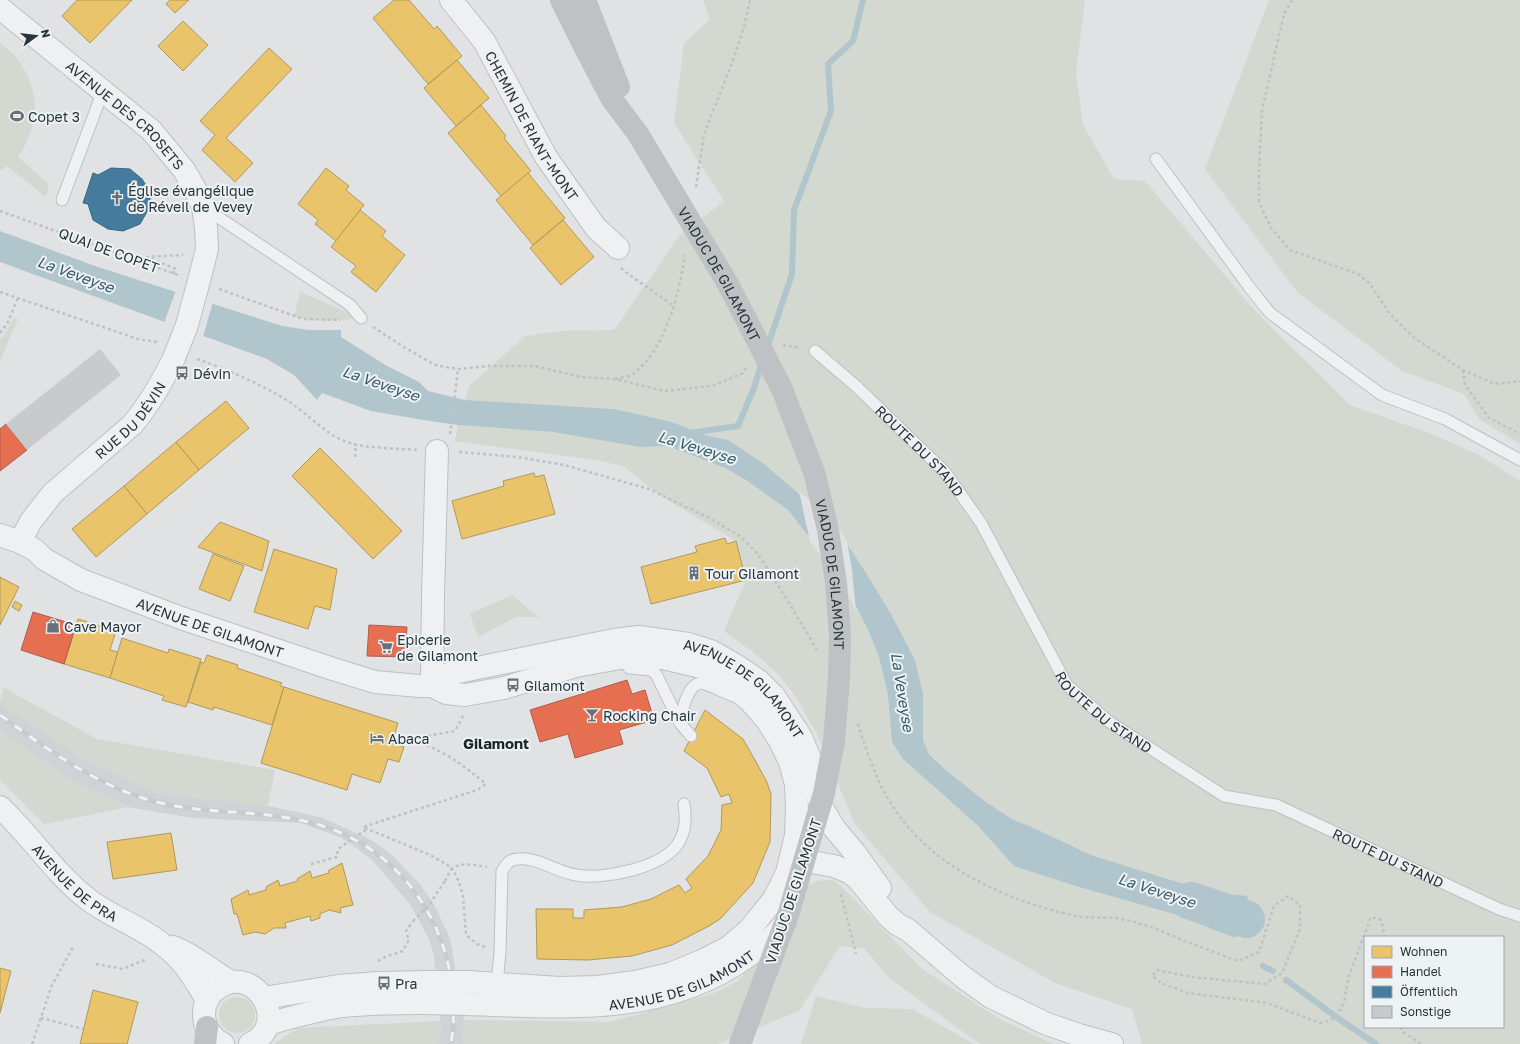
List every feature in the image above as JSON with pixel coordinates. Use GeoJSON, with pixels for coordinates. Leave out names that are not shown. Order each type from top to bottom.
{"type":"FeatureCollection","features":[{"type":"Feature","properties":{"kind":"main road","name":"VIADUC DE GILAMONT"},"geometry":{"type":"LineString","coordinates":[[561,0],[611,98],[638,134],[728,284],[782,389],[815,475],[828,530],[836,583],[840,636],[839,678],[834,741],[824,793],[789,912],[740,1044]]}},
{"type":"Feature","properties":{"kind":"main road","name":"VIADUC DE GILAMONT"},"geometry":{"type":"LineString","coordinates":[[584,0],[638,134]]}},
{"type":"Feature","properties":{"kind":"street","name":"CHEMIN DE RIANT-MONT"},"geometry":{"type":"LineString","coordinates":[[451,0],[484,41],[546,157],[596,228],[618,248]]}},
{"type":"Feature","properties":{"kind":"street","name":"AVENUE DES CROSETS"},"geometry":{"type":"LineString","coordinates":[[0,8],[151,130],[184,170],[195,189],[202,207],[206,228],[207,249],[201,273]]}},
{"type":"Feature","properties":{"kind":"street","name":"RUE DU DÉVIN"},"geometry":{"type":"LineString","coordinates":[[10,538],[31,520],[53,492],[132,425],[143,412],[155,395],[174,358],[187,326],[201,273]]}},
{"type":"Feature","properties":{"kind":"street"},"geometry":{"type":"LineString","coordinates":[[432,686],[433,596],[446,446]]}},
{"type":"Feature","properties":{"kind":"street","name":"AVENUE DE GILAMONT"},"geometry":{"type":"LineString","coordinates":[[10,538],[35,550],[44,560],[81,580],[181,618],[375,682],[432,686],[446,693],[465,695],[504,688],[576,666],[627,658],[663,658],[701,667],[726,681],[750,701],[766,719],[780,741],[790,762],[796,784],[797,809],[796,835],[787,873],[774,899],[749,930],[729,947],[704,960],[670,974],[597,987],[559,988],[470,982],[378,983],[338,986],[264,998]]}},
{"type":"Feature","properties":{"kind":"street","name":"AVENUE DE GILAMONT"},"geometry":{"type":"LineString","coordinates":[[268,1024],[295,1016],[342,1006],[382,1003],[558,1007],[598,1006],[636,1002],[671,994],[706,982],[735,966],[770,940],[782,926],[799,900],[812,862],[818,833],[820,804],[810,759],[801,737],[774,696],[759,681],[737,666],[706,650],[688,644],[639,637],[614,640],[455,672],[448,674],[432,686]]}},
{"type":"Feature","properties":{"kind":"street"},"geometry":{"type":"LineString","coordinates":[[820,804],[834,828],[855,853],[908,930]]}},
{"type":"Feature","properties":{"kind":"street","name":"AVENUE DE PRA"},"geometry":{"type":"LineString","coordinates":[[0,807],[60,873],[89,900],[188,971],[207,1001]]}},
{"type":"Feature","properties":{"kind":"street"},"geometry":{"type":"LineString","coordinates":[[812,862],[834,866],[849,872],[858,879],[888,916],[897,924],[908,930],[963,977],[991,997],[1047,1024],[1112,1044]]}},
{"type":"Feature","properties":{"kind":"street","name":"AVENUE DE PRA"},"geometry":{"type":"LineString","coordinates":[[158,950],[186,952],[231,982]]}},
{"type":"Feature","properties":{"kind":"street"},"geometry":{"type":"LineString","coordinates":[[223,1044],[213,1037],[206,1036],[204,1012],[207,1001],[214,991],[231,982],[250,985],[260,993],[264,998],[269,1013],[268,1024],[262,1035],[250,1044]]}},
{"type":"Feature","properties":{"kind":"lane"},"geometry":{"type":"LineString","coordinates":[[62,200],[103,91]]}},
{"type":"Feature","properties":{"kind":"lane"},"geometry":{"type":"LineString","coordinates":[[1156,159],[1245,282],[1270,313],[1382,395],[1445,419],[1520,460]]}},
{"type":"Feature","properties":{"kind":"lane"},"geometry":{"type":"LineString","coordinates":[[202,207],[350,305],[361,318]]}},
{"type":"Feature","properties":{"kind":"lane","name":"ROUTE DU STAND"},"geometry":{"type":"LineString","coordinates":[[815,351],[857,387],[945,472],[981,523],[1067,685],[1108,721],[1224,796],[1276,805],[1499,910],[1520,916]]}},
{"type":"Feature","properties":{"kind":"lane"},"geometry":{"type":"LineString","coordinates":[[576,666],[596,670],[632,668],[651,670],[656,674],[680,723],[691,736]]}},
{"type":"Feature","properties":{"kind":"lane"},"geometry":{"type":"LineString","coordinates":[[680,723],[685,701],[690,691],[696,685],[701,683],[726,694],[750,701]]}},
{"type":"Feature","properties":{"kind":"lane"},"geometry":{"type":"LineString","coordinates":[[497,984],[500,952],[502,871],[506,864],[517,859],[534,860],[577,876],[613,874],[646,866],[665,855],[678,843],[685,825],[684,804]]}},
{"type":"Feature","properties":{"kind":"path"},"geometry":{"type":"LineString","coordinates":[[696,189],[704,134],[732,63],[744,27],[750,0]]}},
{"type":"Feature","properties":{"kind":"path"},"geometry":{"type":"LineString","coordinates":[[1292,0],[1284,14],[1262,110],[1258,168],[1259,202],[1271,228],[1290,250],[1358,274],[1370,284],[1390,314],[1413,337],[1462,370],[1495,384],[1520,381]]}},
{"type":"Feature","properties":{"kind":"path","name":"QUAI DE COPET"},"geometry":{"type":"LineString","coordinates":[[0,211],[173,274],[176,269],[147,257],[183,255],[207,249]]}},
{"type":"Feature","properties":{"kind":"path"},"geometry":{"type":"LineString","coordinates":[[615,379],[632,375],[646,361],[661,340],[674,306],[686,252]]}},
{"type":"Feature","properties":{"kind":"path"},"geometry":{"type":"LineString","coordinates":[[625,272],[674,306]]}},
{"type":"Feature","properties":{"kind":"path"},"geometry":{"type":"LineString","coordinates":[[0,292],[138,339],[156,341]]}},
{"type":"Feature","properties":{"kind":"path"},"geometry":{"type":"LineString","coordinates":[[0,332],[8,322],[18,298]]}},
{"type":"Feature","properties":{"kind":"path"},"geometry":{"type":"LineString","coordinates":[[782,345],[815,351]]}},
{"type":"Feature","properties":{"kind":"path"},"geometry":{"type":"LineString","coordinates":[[196,359],[232,372],[293,404],[334,436],[346,442],[356,444],[446,446],[517,457],[564,465],[649,489],[707,517],[740,536],[758,554],[792,606],[819,653]]}},
{"type":"Feature","properties":{"kind":"path"},"geometry":{"type":"LineString","coordinates":[[558,372],[582,377],[615,379],[665,391],[712,386],[743,373],[747,366]]}},
{"type":"Feature","properties":{"kind":"path"},"geometry":{"type":"LineString","coordinates":[[446,446],[458,369]]}},
{"type":"Feature","properties":{"kind":"path"},"geometry":{"type":"LineString","coordinates":[[1462,370],[1465,385],[1489,418],[1520,434]]}},
{"type":"Feature","properties":{"kind":"path"},"geometry":{"type":"LineString","coordinates":[[356,444],[356,457]]}},
{"type":"Feature","properties":{"kind":"path"},"geometry":{"type":"LineString","coordinates":[[465,695],[463,716],[455,731],[420,737],[419,742],[442,751],[466,767],[486,784],[477,790],[363,827],[430,855],[452,868],[460,882],[463,896],[466,935],[477,944],[500,952]]}},
{"type":"Feature","properties":{"kind":"path"},"geometry":{"type":"LineString","coordinates":[[857,720],[875,774],[892,806],[917,838],[944,861],[997,891],[1045,908],[1078,916],[1121,919],[1156,929],[1238,961],[1259,952],[1274,906],[1288,896],[1300,905],[1300,929],[1282,973],[1265,984],[1191,978],[1157,970],[1152,976],[1160,984],[1188,993],[1267,1003],[1320,1023],[1331,1020],[1341,1009],[1344,1002],[1349,976],[1364,936]]}},
{"type":"Feature","properties":{"kind":"path"},"geometry":{"type":"LineString","coordinates":[[311,864],[336,857],[338,849],[368,828]]}},
{"type":"Feature","properties":{"kind":"path"},"geometry":{"type":"LineString","coordinates":[[413,921],[429,905],[452,868],[457,865],[464,864],[504,868]]}},
{"type":"Feature","properties":{"kind":"path"},"geometry":{"type":"LineString","coordinates":[[834,866],[856,954]]}},
{"type":"Feature","properties":{"kind":"path"},"geometry":{"type":"LineString","coordinates":[[1364,936],[1371,918],[1381,920],[1385,936]]}},
{"type":"Feature","properties":{"kind":"path"},"geometry":{"type":"LineString","coordinates":[[32,1044],[52,985],[73,946]]}},
{"type":"Feature","properties":{"kind":"path"},"geometry":{"type":"LineString","coordinates":[[96,964],[123,969],[158,950]]}},
{"type":"Feature","properties":{"kind":"path"},"geometry":{"type":"LineString","coordinates":[[40,1018],[83,1029]]}},
{"type":"Feature","properties":{"kind":"path"},"geometry":{"type":"LineString","coordinates":[[1400,1028],[1402,1031],[1421,1044]]}},
{"type":"Feature","properties":{"kind":"shaded area"},"geometry":{"type":"Polygon","coordinates":[[[703,0],[1085,0],[1076,73],[1083,125],[1114,179],[1145,181],[1255,311],[1350,405],[1429,433],[1479,455],[1520,481],[1520,1044],[1142,1044],[1132,1009],[1055,983],[930,912],[855,824],[816,732],[796,697],[778,674],[757,655],[724,631],[746,580],[736,541],[664,498],[623,466],[596,460],[455,441],[458,425],[553,432],[640,447],[668,446],[725,468],[746,480],[788,510],[830,564],[851,596],[869,632],[879,657],[888,695],[932,786],[977,825],[1014,866],[1079,887],[1174,914],[1235,938],[1248,896],[1209,892],[1091,855],[1012,819],[986,802],[947,771],[929,753],[923,740],[923,693],[915,660],[891,614],[863,568],[833,523],[728,440],[705,435],[672,422],[614,409],[465,400],[469,386],[525,336],[560,331],[614,330],[680,235],[724,201],[674,123],[684,44],[710,19],[703,0]]]}},
{"type":"Feature","properties":{"kind":"shaded area"},"geometry":{"type":"Polygon","coordinates":[[[1269,0],[1520,0],[1520,444],[1479,419],[1464,394],[1402,371],[1298,293],[1205,169],[1269,0]]]}},
{"type":"Feature","properties":{"kind":"shaded area","name":"Copet 3"},"geometry":{"type":"Polygon","coordinates":[[[0,43],[18,60],[29,79],[32,89],[35,109],[34,120],[27,141],[18,157],[49,184],[46,197],[7,166],[0,171],[0,43]]]}},
{"type":"Feature","properties":{"kind":"shaded area"},"geometry":{"type":"Polygon","coordinates":[[[300,292],[361,318],[310,320],[294,316],[300,292]]]}},
{"type":"Feature","properties":{"kind":"shaded area"},"geometry":{"type":"Polygon","coordinates":[[[14,318],[18,319],[0,361],[0,339],[3,337],[14,318]]]}},
{"type":"Feature","properties":{"kind":"shaded area"},"geometry":{"type":"Polygon","coordinates":[[[512,595],[540,617],[516,617],[478,637],[470,614],[512,595]]]}},
{"type":"Feature","properties":{"kind":"shaded area"},"geometry":{"type":"Polygon","coordinates":[[[4,688],[97,739],[275,770],[268,806],[156,793],[81,758],[0,703],[4,688]]]}},
{"type":"Feature","properties":{"kind":"shaded area"},"geometry":{"type":"Polygon","coordinates":[[[0,703],[81,758],[156,793],[268,806],[320,817],[368,838],[389,852],[420,884],[434,905],[450,938],[464,1020],[463,1044],[438,1044],[441,1028],[434,955],[429,939],[410,904],[372,860],[348,842],[342,838],[301,823],[193,818],[128,807],[70,779],[0,730],[0,703]]]}},
{"type":"Feature","properties":{"kind":"shaded area"},"geometry":{"type":"Polygon","coordinates":[[[0,730],[70,779],[128,807],[44,824],[0,780],[0,730]]]}},
{"type":"Feature","properties":{"kind":"shaded area"},"geometry":{"type":"Polygon","coordinates":[[[833,880],[841,886],[922,969],[998,1018],[1053,1044],[980,1044],[889,978],[864,948],[840,946],[799,1011],[718,1044],[463,1044],[464,1020],[609,1022],[712,994],[738,981],[764,952],[805,886],[818,881],[833,880]]]}},
{"type":"Feature","properties":{"kind":"shaded area"},"geometry":{"type":"Polygon","coordinates":[[[816,996],[865,1008],[912,1009],[974,1044],[801,1044],[816,996]]]}},
{"type":"Feature","properties":{"kind":"shaded area"},"geometry":{"type":"Polygon","coordinates":[[[237,997],[247,1000],[252,1005],[255,1015],[252,1025],[247,1030],[237,1033],[227,1030],[222,1025],[219,1015],[222,1005],[227,1000],[237,997]]]}},
{"type":"Feature","properties":{"kind":"shaded area"},"geometry":{"type":"Polygon","coordinates":[[[441,1021],[438,1044],[274,1044],[298,1028],[441,1021]]]}},
{"type":"Feature","properties":{"kind":"water"},"geometry":{"type":"Polygon","coordinates":[[[0,231],[95,266],[282,326],[308,330],[341,330],[341,337],[387,366],[419,382],[428,391],[465,400],[614,409],[672,422],[705,435],[728,440],[764,464],[833,523],[863,568],[891,614],[915,660],[923,693],[923,740],[929,754],[947,771],[986,802],[1012,819],[1091,855],[1209,892],[1248,896],[1235,938],[1174,914],[1079,887],[1014,866],[977,825],[903,759],[892,742],[888,695],[879,657],[869,632],[851,596],[830,564],[788,510],[746,480],[725,468],[668,446],[640,447],[553,432],[458,425],[423,420],[371,411],[322,393],[317,400],[294,375],[267,359],[0,262],[0,231]]]}},
{"type":"Feature","properties":{"kind":"pier"},"geometry":{"type":"Polygon","coordinates":[[[176,290],[213,302],[203,337],[164,323],[176,290]]]}},
{"type":"Feature","properties":{"kind":"pier"},"geometry":{"type":"Polygon","coordinates":[[[799,491],[835,521],[847,541],[852,570],[856,611],[849,597],[828,565],[810,542],[799,491]]]}},
{"type":"Feature","properties":{"kind":"building: Wohnen"},"geometry":{"type":"Polygon","coordinates":[[[77,0],[132,0],[90,43],[62,16],[77,0]]]}},
{"type":"Feature","properties":{"kind":"building: Wohnen"},"geometry":{"type":"Polygon","coordinates":[[[170,0],[189,0],[175,13],[166,4],[170,0]]]}},
{"type":"Feature","properties":{"kind":"building: Wohnen"},"geometry":{"type":"Polygon","coordinates":[[[394,0],[409,0],[434,29],[437,26],[462,56],[428,84],[373,18],[394,0]]]}},
{"type":"Feature","properties":{"kind":"building: Wohnen"},"geometry":{"type":"Polygon","coordinates":[[[183,21],[208,45],[183,71],[158,46],[183,21]]]}},
{"type":"Feature","properties":{"kind":"building: Wohnen"},"geometry":{"type":"Polygon","coordinates":[[[269,48],[292,69],[226,138],[253,163],[235,182],[202,150],[215,135],[200,121],[269,48]]]}},
{"type":"Feature","properties":{"kind":"building: Wohnen"},"geometry":{"type":"Polygon","coordinates":[[[457,60],[489,98],[456,126],[424,88],[457,60]]]}},
{"type":"Feature","properties":{"kind":"building: Wohnen"},"geometry":{"type":"Polygon","coordinates":[[[481,105],[506,136],[504,138],[531,171],[501,196],[448,133],[481,105]]]}},
{"type":"Feature","properties":{"kind":"building: Wohnen"},"geometry":{"type":"Polygon","coordinates":[[[326,168],[349,186],[346,190],[364,205],[336,241],[315,224],[318,220],[298,204],[326,168]]]}},
{"type":"Feature","properties":{"kind":"building: Wohnen"},"geometry":{"type":"Polygon","coordinates":[[[528,173],[565,218],[533,245],[496,200],[528,173]]]}},
{"type":"Feature","properties":{"kind":"building: Wohnen"},"geometry":{"type":"Polygon","coordinates":[[[360,210],[386,231],[382,236],[405,255],[376,292],[351,272],[356,266],[331,247],[360,210]]]}},
{"type":"Feature","properties":{"kind":"building: Wohnen"},"geometry":{"type":"Polygon","coordinates":[[[563,220],[594,257],[561,285],[530,248],[563,220]]]}},
{"type":"Feature","properties":{"kind":"building: Wohnen"},"geometry":{"type":"Polygon","coordinates":[[[226,401],[249,428],[199,470],[176,442],[226,401]]]}},
{"type":"Feature","properties":{"kind":"building: Wohnen"},"geometry":{"type":"Polygon","coordinates":[[[176,442],[199,470],[147,514],[124,486],[176,442]]]}},
{"type":"Feature","properties":{"kind":"building: Wohnen"},"geometry":{"type":"Polygon","coordinates":[[[320,448],[402,531],[373,559],[292,476],[320,448]]]}},
{"type":"Feature","properties":{"kind":"building: Wohnen"},"geometry":{"type":"Polygon","coordinates":[[[534,473],[535,477],[544,475],[555,514],[462,539],[452,501],[504,486],[503,481],[534,473]]]}},
{"type":"Feature","properties":{"kind":"building: Wohnen"},"geometry":{"type":"Polygon","coordinates":[[[124,486],[147,514],[96,557],[72,529],[124,486]]]}},
{"type":"Feature","properties":{"kind":"building: Wohnen"},"geometry":{"type":"Polygon","coordinates":[[[220,522],[269,541],[262,571],[198,547],[220,522]]]}},
{"type":"Feature","properties":{"kind":"building: Wohnen","name":"Tour Gilamont"},"geometry":{"type":"Polygon","coordinates":[[[725,538],[727,544],[736,541],[746,580],[651,604],[641,567],[697,552],[695,546],[725,538]]]}},
{"type":"Feature","properties":{"kind":"building: Wohnen"},"geometry":{"type":"Polygon","coordinates":[[[274,549],[337,569],[330,610],[315,606],[308,629],[254,612],[274,549]]]}},
{"type":"Feature","properties":{"kind":"building: Wohnen"},"geometry":{"type":"Polygon","coordinates":[[[213,554],[244,566],[230,601],[199,589],[213,554]]]}},
{"type":"Feature","properties":{"kind":"building: Wohnen"},"geometry":{"type":"Polygon","coordinates":[[[0,577],[19,587],[0,625],[0,577]]]}},
{"type":"Feature","properties":{"kind":"building: Wohnen"},"geometry":{"type":"Polygon","coordinates":[[[15,601],[22,605],[19,611],[12,607],[15,601]]]}},
{"type":"Feature","properties":{"kind":"building: Wohnen"},"geometry":{"type":"Polygon","coordinates":[[[78,619],[116,631],[110,650],[118,652],[110,678],[64,664],[78,619]]]}},
{"type":"Feature","properties":{"kind":"building: Wohnen"},"geometry":{"type":"Polygon","coordinates":[[[122,638],[168,653],[169,649],[201,659],[186,707],[162,700],[164,696],[110,678],[122,638]]]}},
{"type":"Feature","properties":{"kind":"building: Wohnen"},"geometry":{"type":"Polygon","coordinates":[[[207,655],[238,665],[237,668],[282,683],[280,686],[284,687],[272,725],[214,707],[213,710],[188,702],[201,662],[204,663],[207,655]]]}},
{"type":"Feature","properties":{"kind":"building: Wohnen"},"geometry":{"type":"Polygon","coordinates":[[[284,687],[398,723],[392,743],[404,747],[399,762],[388,759],[380,783],[352,774],[347,790],[261,763],[284,687]]]}},
{"type":"Feature","properties":{"kind":"building: Wohnen"},"geometry":{"type":"Polygon","coordinates":[[[705,710],[743,739],[766,780],[771,794],[770,842],[753,883],[720,919],[672,945],[632,956],[588,960],[537,959],[536,909],[573,909],[573,918],[584,918],[584,910],[622,907],[651,899],[679,885],[685,893],[692,888],[686,879],[708,856],[721,830],[722,805],[732,803],[729,794],[721,797],[707,768],[684,751],[705,710]]]}},
{"type":"Feature","properties":{"kind":"building: Wohnen"},"geometry":{"type":"Polygon","coordinates":[[[171,833],[177,870],[113,879],[107,842],[171,833]]]}},
{"type":"Feature","properties":{"kind":"building: Wohnen"},"geometry":{"type":"Polygon","coordinates":[[[342,863],[353,905],[340,908],[341,913],[329,910],[320,914],[320,918],[311,921],[310,916],[285,923],[286,928],[274,928],[265,934],[255,932],[243,935],[237,914],[234,914],[231,899],[248,890],[249,895],[266,890],[266,887],[278,880],[280,886],[298,881],[297,879],[310,871],[312,878],[329,873],[328,871],[342,863]]]}},
{"type":"Feature","properties":{"kind":"building: Wohnen"},"geometry":{"type":"Polygon","coordinates":[[[0,968],[11,971],[0,1013],[0,968]]]}},
{"type":"Feature","properties":{"kind":"building: Wohnen"},"geometry":{"type":"Polygon","coordinates":[[[93,990],[138,1002],[127,1044],[80,1044],[93,990]]]}},
{"type":"Feature","properties":{"kind":"building: Handel"},"geometry":{"type":"Polygon","coordinates":[[[6,424],[27,450],[0,471],[0,429],[6,424]]]}},
{"type":"Feature","properties":{"kind":"building: Handel"},"geometry":{"type":"Polygon","coordinates":[[[33,612],[76,625],[64,664],[21,650],[33,612]]]}},
{"type":"Feature","properties":{"kind":"building: Handel"},"geometry":{"type":"Polygon","coordinates":[[[369,625],[407,627],[405,657],[367,656],[369,625]]]}},
{"type":"Feature","properties":{"kind":"building: Handel","name":"Rocking Chair"},"geometry":{"type":"Polygon","coordinates":[[[627,680],[632,694],[645,690],[654,720],[619,730],[623,744],[575,758],[568,734],[540,742],[530,710],[627,680]]]}},
{"type":"Feature","properties":{"kind":"building: Öffentlich","name":"Église évangélique de Réveil de Vevey"},"geometry":{"type":"Polygon","coordinates":[[[111,168],[130,169],[142,179],[151,193],[148,210],[140,224],[123,231],[108,229],[93,220],[88,204],[83,203],[93,173],[98,175],[111,168]]]}},
{"type":"Feature","properties":{"kind":"building: Sonstige"},"geometry":{"type":"Polygon","coordinates":[[[100,349],[121,375],[27,450],[6,424],[100,349]]]}},
{"type":"Feature","properties":{"kind":"waterway"},"geometry":{"type":"LineString","coordinates":[[767,348],[792,274],[794,210],[831,111],[828,64],[853,41],[863,0]]}},
{"type":"Feature","properties":{"kind":"waterway"},"geometry":{"type":"LineString","coordinates":[[690,433],[738,426],[754,388],[762,362]]}},
{"type":"Feature","properties":{"kind":"waterway","name":"La Veveyse"},"geometry":{"type":"LineString","coordinates":[[1191,901],[1246,919]]}},
{"type":"Feature","properties":{"kind":"waterway"},"geometry":{"type":"LineString","coordinates":[[1263,966],[1273,971]]}},
{"type":"Feature","properties":{"kind":"waterway"},"geometry":{"type":"LineString","coordinates":[[1286,980],[1376,1044]]}},
{"type":"Feature","properties":{"kind":"railway"},"geometry":{"type":"LineString","coordinates":[[0,715],[71,764],[128,793],[168,805],[285,817],[304,821],[341,833],[373,851],[400,874],[422,902],[439,934],[449,969],[454,1006],[451,1044]]}},
{"type":"Feature","properties":{"kind":"place","name":"Copet 3"},"geometry":{"type":"Point","coordinates":[17,116]}},
{"type":"Feature","properties":{"kind":"place","name":"Église évangélique de Réveil de Vevey"},"geometry":{"type":"Point","coordinates":[117,198]}},
{"type":"Feature","properties":{"kind":"place","name":"Dévin"},"geometry":{"type":"Point","coordinates":[182,373]}},
{"type":"Feature","properties":{"kind":"place","name":"Tour Gilamont"},"geometry":{"type":"Point","coordinates":[694,573]}},
{"type":"Feature","properties":{"kind":"place","name":"Cave Mayor"},"geometry":{"type":"Point","coordinates":[53,626]}},
{"type":"Feature","properties":{"kind":"place","name":"Epicerie de Gilamont"},"geometry":{"type":"Point","coordinates":[386,647]}},
{"type":"Feature","properties":{"kind":"place","name":"Gilamont"},"geometry":{"type":"Point","coordinates":[513,685]}},
{"type":"Feature","properties":{"kind":"place","name":"Rocking Chair"},"geometry":{"type":"Point","coordinates":[592,715]}},
{"type":"Feature","properties":{"kind":"place","name":"Abaca"},"geometry":{"type":"Point","coordinates":[377,738]}},
{"type":"Feature","properties":{"kind":"place","name":"Pra"},"geometry":{"type":"Point","coordinates":[384,983]}},
{"type":"Feature","properties":{"kind":"district","name":"Gilamont"},"geometry":{"type":"Point","coordinates":[496,743]}}]}
